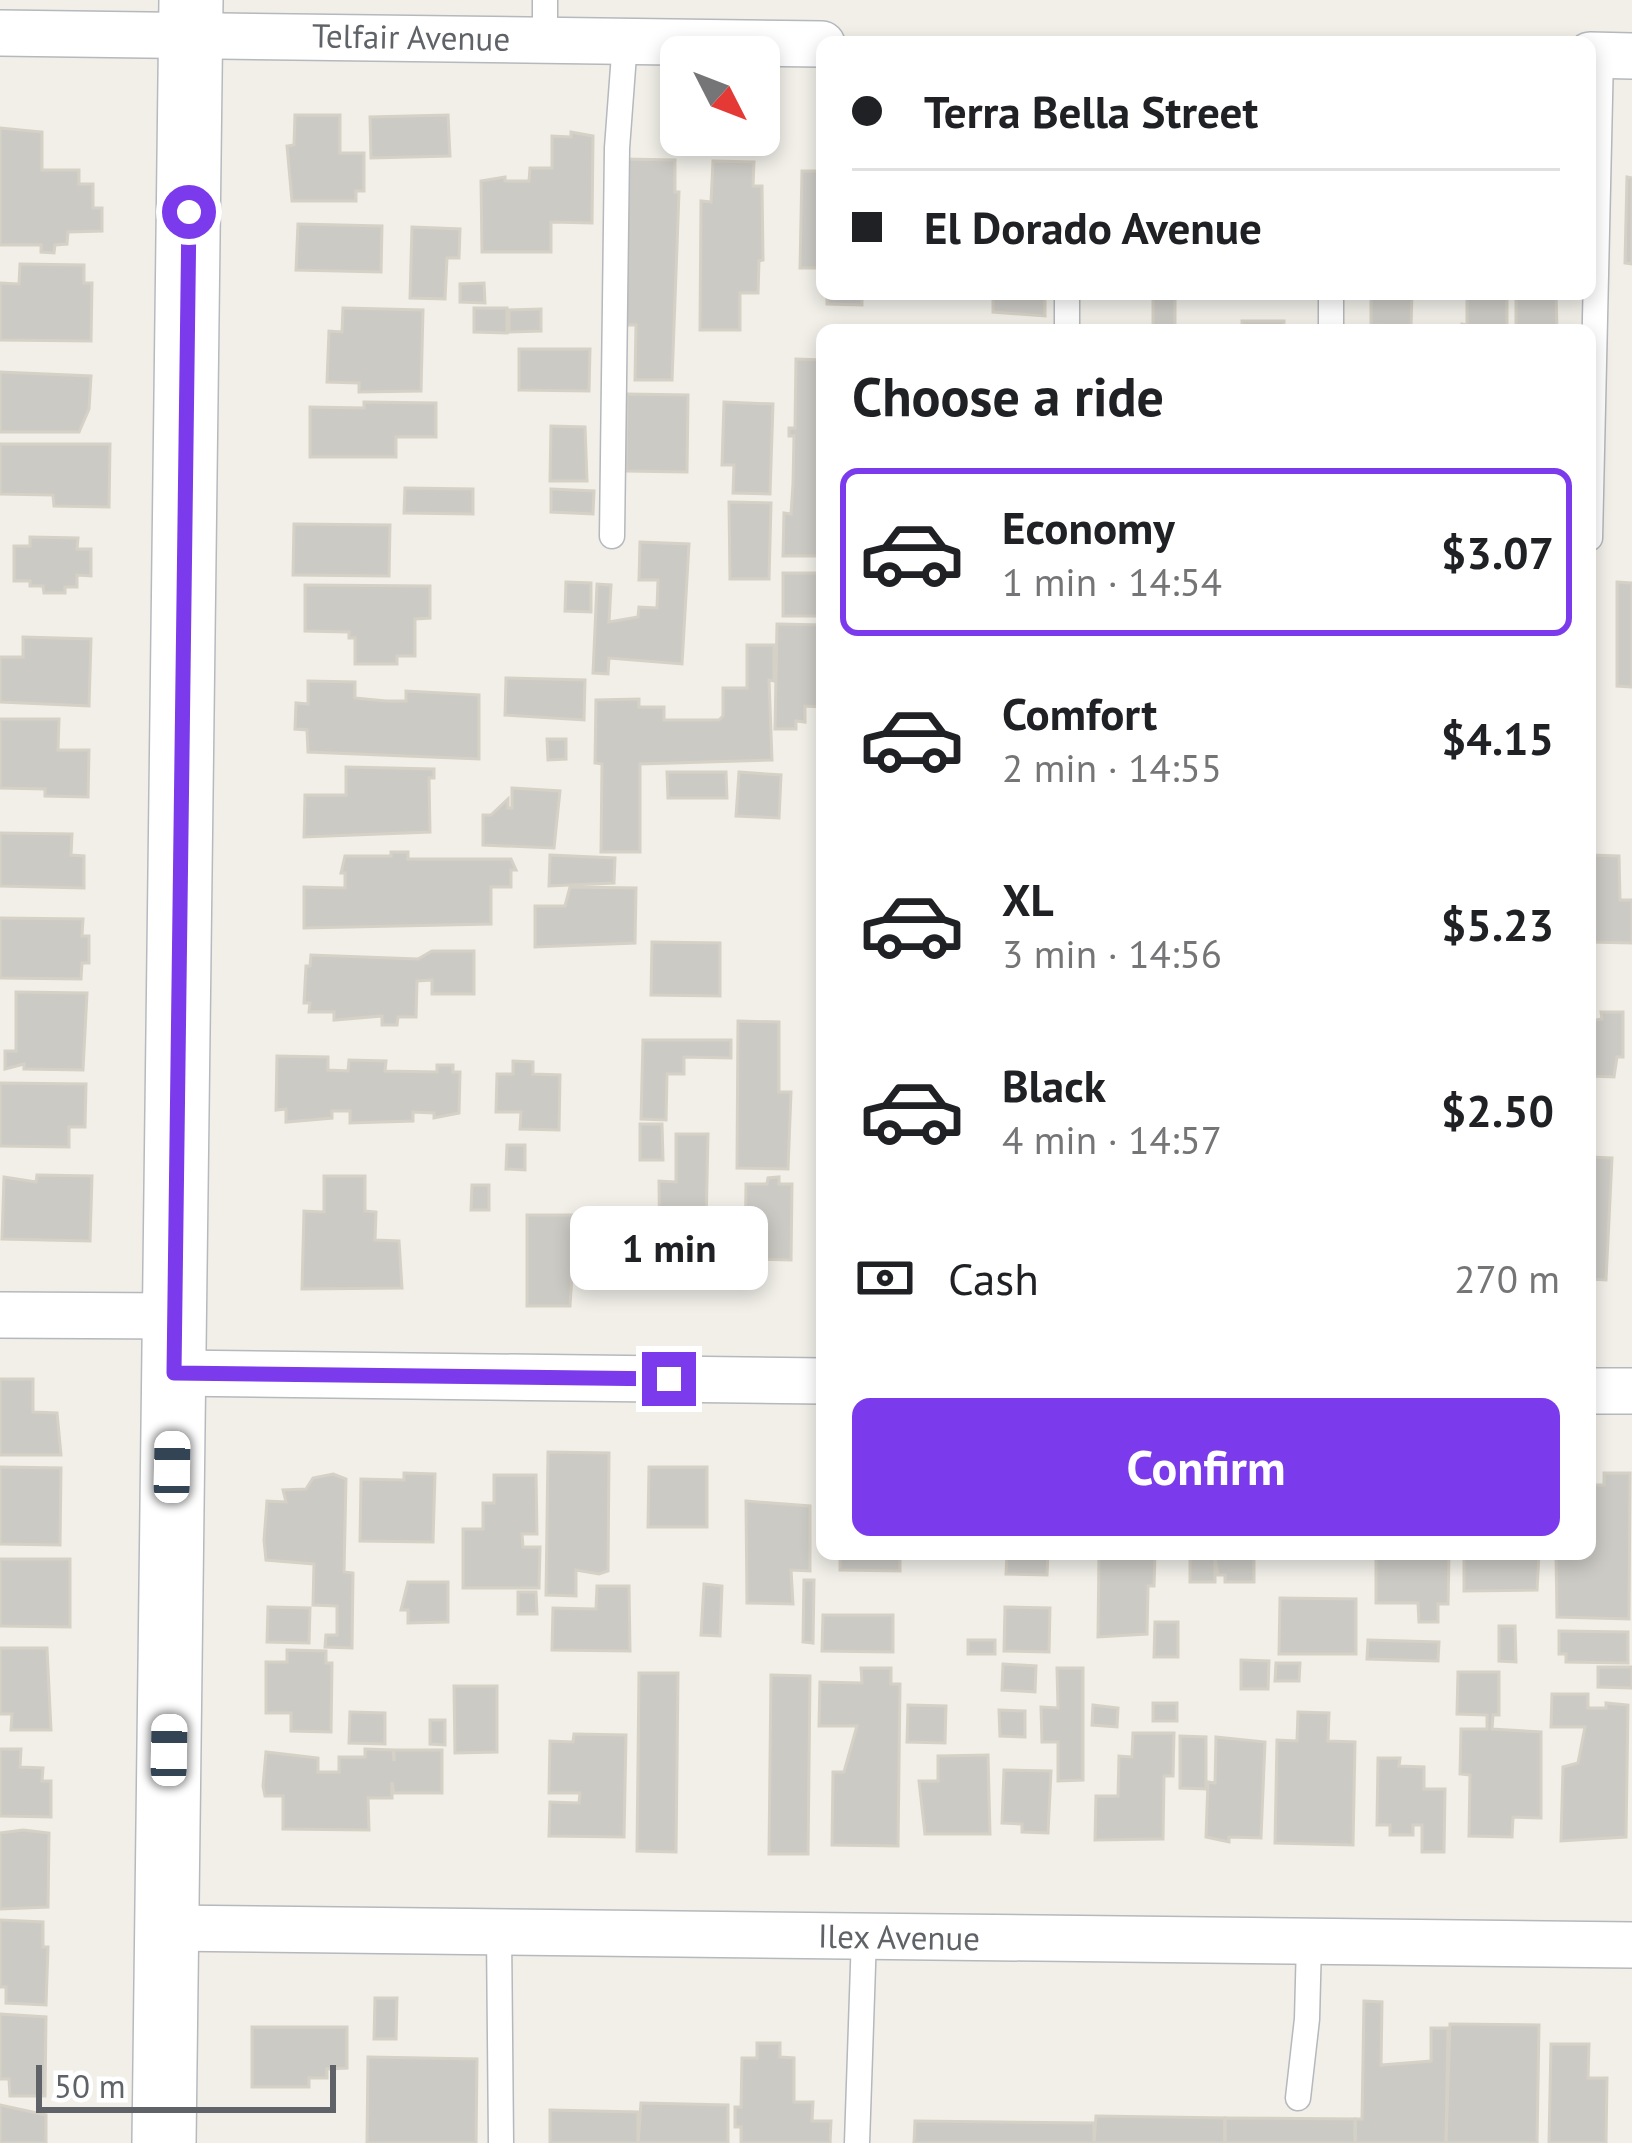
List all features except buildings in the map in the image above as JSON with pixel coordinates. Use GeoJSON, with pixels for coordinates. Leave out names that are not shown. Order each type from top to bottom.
{"type":"FeatureCollection","features":[{"type":"Feature","properties":{"kind":"main road"},"geometry":{"type":"LineString","coordinates":[[164,2143],[191,17]]}},
{"type":"Feature","properties":{"kind":"street","name":"Telfair Avenue"},"geometry":{"type":"LineString","coordinates":[[0,33],[191,17],[545,20],[625,41],[816,44]]}},
{"type":"Feature","properties":{"kind":"street"},"geometry":{"type":"LineString","coordinates":[[0,1315],[174,1345],[816,1382]]}},
{"type":"Feature","properties":{"kind":"street"},"geometry":{"type":"LineString","coordinates":[[1596,1390],[1632,1391]]}},
{"type":"Feature","properties":{"kind":"street","name":"Ilex Avenue"},"geometry":{"type":"LineString","coordinates":[[167,1928],[1632,1945]]}},
{"type":"Feature","properties":{"kind":"lane"},"geometry":{"type":"LineString","coordinates":[[611,536],[617,148],[625,41]]}},
{"type":"Feature","properties":{"kind":"lane"},"geometry":{"type":"LineString","coordinates":[[1596,377],[1608,55]]}},
{"type":"Feature","properties":{"kind":"lane"},"geometry":{"type":"LineString","coordinates":[[499,1932],[501,2143]]}},
{"type":"Feature","properties":{"kind":"lane"},"geometry":{"type":"LineString","coordinates":[[857,2143],[864,1936]]}},
{"type":"Feature","properties":{"kind":"lane"},"geometry":{"type":"LineString","coordinates":[[1298,2098],[1309,1942]]}},
{"type":"Feature","properties":{"kind":"route"},"geometry":{"type":"LineString","coordinates":[[189,212],[174,1373],[669,1379]]}}]}
